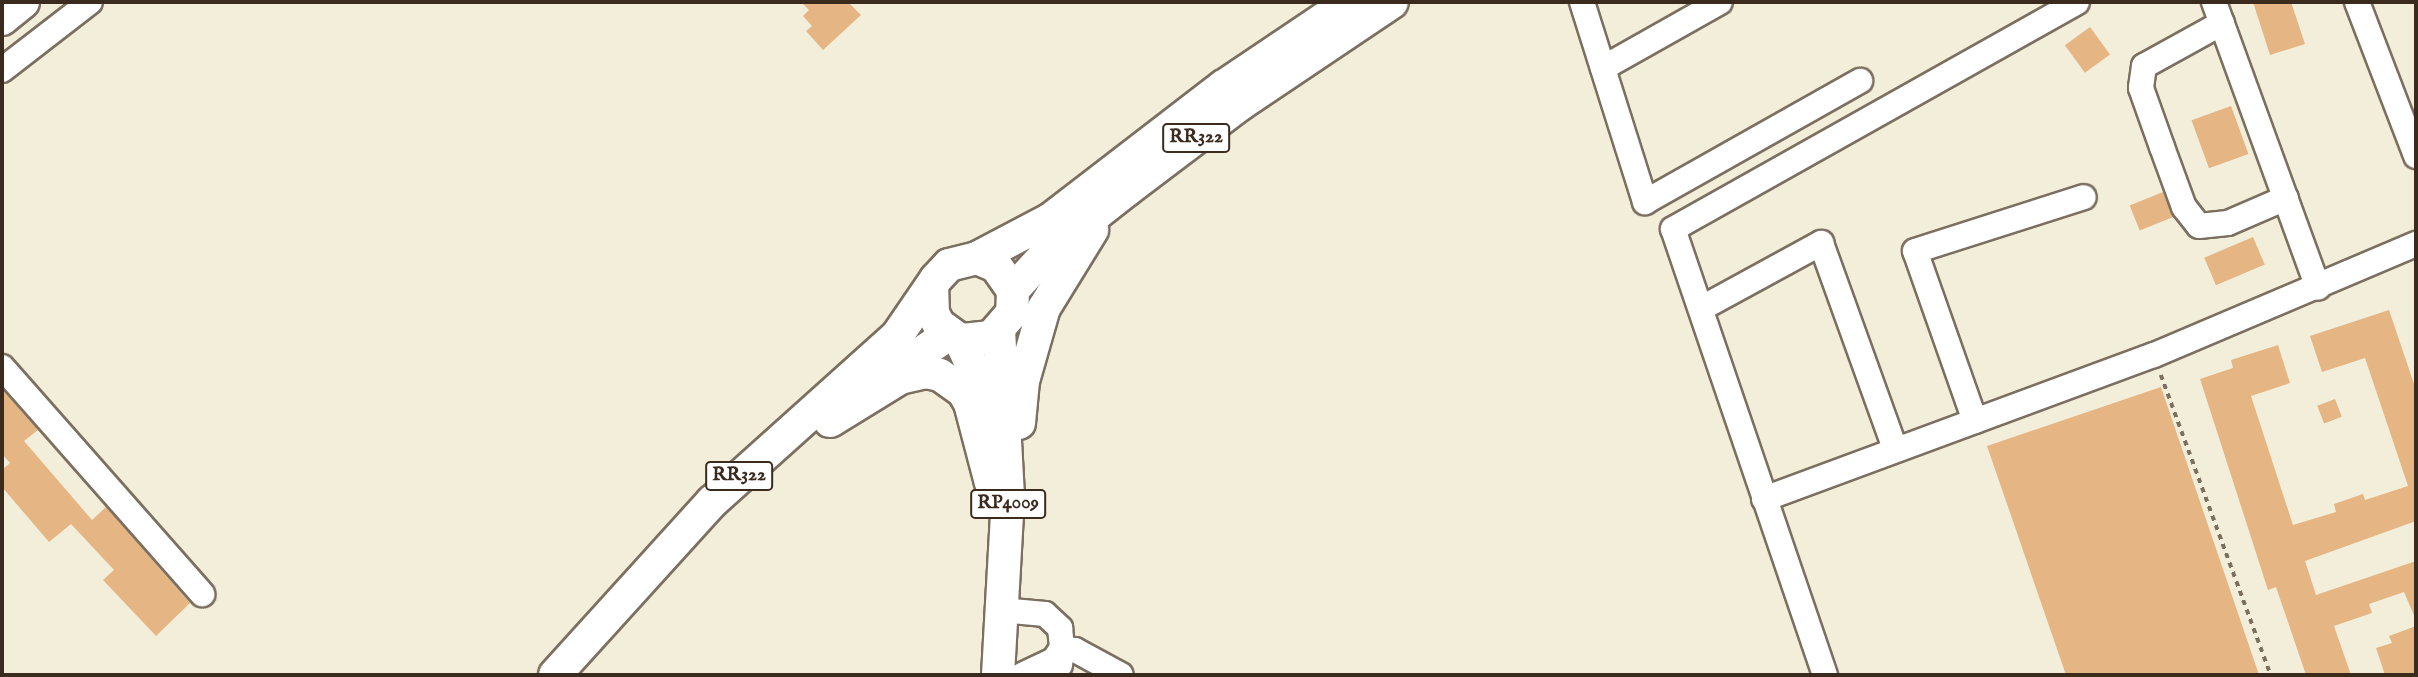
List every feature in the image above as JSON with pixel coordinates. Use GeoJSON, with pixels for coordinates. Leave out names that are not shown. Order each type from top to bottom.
{"type":"FeatureCollection","features":[{"type":"Feature","properties":{"kind":"main road"},"geometry":{"type":"LineString","coordinates":[[2,19],[23,2]]}},
{"type":"Feature","properties":{"kind":"main road","name":"RR322"},"geometry":{"type":"LineString","coordinates":[[555,675],[681,533],[746,469],[881,352],[912,319],[949,265],[977,258],[1051,219],[1224,86],[1349,2]]}},
{"type":"Feature","properties":{"kind":"main road","name":"RR322"},"geometry":{"type":"LineString","coordinates":[[578,675],[700,541],[830,421],[901,362],[954,337],[981,340],[999,332],[1012,313],[1013,290],[1048,252],[1248,99],[1392,2]]}},
{"type":"Feature","properties":{"kind":"main road"},"geometry":{"type":"LineString","coordinates":[[999,481],[1044,308],[1082,243],[1128,189]]}},
{"type":"Feature","properties":{"kind":"main road"},"geometry":{"type":"LineString","coordinates":[[977,258],[996,266],[1013,290]]}},
{"type":"Feature","properties":{"kind":"main road"},"geometry":{"type":"LineString","coordinates":[[932,288],[933,313],[954,337]]}},
{"type":"Feature","properties":{"kind":"main road","name":"RP4009"},"geometry":{"type":"LineString","coordinates":[[998,675],[1002,610],[999,332]]}},
{"type":"Feature","properties":{"kind":"main road","name":"RP4009"},"geometry":{"type":"LineString","coordinates":[[954,337],[983,398],[999,481],[981,675]]}},
{"type":"Feature","properties":{"kind":"main road"},"geometry":{"type":"LineString","coordinates":[[830,421],[900,378],[926,372],[940,375],[953,382],[970,403],[999,481]]}},
{"type":"Feature","properties":{"kind":"street"},"geometry":{"type":"LineString","coordinates":[[2,70],[90,2]]}},
{"type":"Feature","properties":{"kind":"street"},"geometry":{"type":"LineString","coordinates":[[1582,2],[1645,202],[1860,81]]}},
{"type":"Feature","properties":{"kind":"street"},"geometry":{"type":"LineString","coordinates":[[1603,68],[1720,2]]}},
{"type":"Feature","properties":{"kind":"street"},"geometry":{"type":"LineString","coordinates":[[1825,675],[1673,229],[2077,2]]}},
{"type":"Feature","properties":{"kind":"street"},"geometry":{"type":"LineString","coordinates":[[2357,2],[2416,156]]}},
{"type":"Feature","properties":{"kind":"street"},"geometry":{"type":"LineString","coordinates":[[2286,198],[2228,223],[2199,226],[2184,207],[2141,88],[2144,66],[2218,13],[2286,198],[2318,288]]}},
{"type":"Feature","properties":{"kind":"street"},"geometry":{"type":"LineString","coordinates":[[1975,421],[1915,251],[2084,197]]}},
{"type":"Feature","properties":{"kind":"street"},"geometry":{"type":"LineString","coordinates":[[1702,308],[1821,243],[1895,449]]}},
{"type":"Feature","properties":{"kind":"street"},"geometry":{"type":"LineString","coordinates":[[1764,499],[2154,355],[2318,288],[2416,244]]}},
{"type":"Feature","properties":{"kind":"street"},"geometry":{"type":"LineString","coordinates":[[2,367],[202,594]]}},
{"type":"Feature","properties":{"kind":"street"},"geometry":{"type":"LineString","coordinates":[[1002,610],[1052,617],[1060,628],[1062,649],[1059,675]]}},
{"type":"Feature","properties":{"kind":"street"},"geometry":{"type":"LineString","coordinates":[[1022,675],[1048,665],[1062,649]]}},
{"type":"Feature","properties":{"kind":"street"},"geometry":{"type":"LineString","coordinates":[[1062,649],[1088,654],[1121,675]]}},
{"type":"Feature","properties":{"kind":"path"},"geometry":{"type":"LineString","coordinates":[[2154,355],[2271,675]]}},
{"type":"Feature","properties":{"kind":"building"},"geometry":{"type":"Polygon","coordinates":[[[801,2],[848,2],[861,15],[823,50],[806,31],[812,26],[803,16],[809,10],[801,2]]]}},
{"type":"Feature","properties":{"kind":"building"},"geometry":{"type":"Polygon","coordinates":[[[2253,2],[2291,2],[2305,44],[2270,55],[2253,2]]]}},
{"type":"Feature","properties":{"kind":"building"},"geometry":{"type":"Polygon","coordinates":[[[2090,27],[2110,55],[2085,73],[2065,45],[2090,27]]]}},
{"type":"Feature","properties":{"kind":"building"},"geometry":{"type":"Polygon","coordinates":[[[2231,106],[2248,154],[2209,168],[2192,120],[2231,106]]]}},
{"type":"Feature","properties":{"kind":"building"},"geometry":{"type":"Polygon","coordinates":[[[2163,192],[2173,217],[2140,231],[2130,205],[2163,192]]]}},
{"type":"Feature","properties":{"kind":"building"},"geometry":{"type":"Polygon","coordinates":[[[2253,237],[2265,265],[2216,285],[2204,258],[2253,237]]]}},
{"type":"Feature","properties":{"kind":"building"},"geometry":{"type":"Polygon","coordinates":[[[2389,310],[2416,390],[2416,521],[2305,561],[2316,595],[2416,561],[2416,620],[2404,592],[2369,604],[2372,613],[2334,626],[2351,675],[2306,675],[2276,587],[2268,590],[2200,379],[2233,368],[2231,360],[2278,345],[2290,383],[2251,396],[2293,525],[2336,512],[2334,504],[2363,494],[2365,500],[2408,486],[2365,358],[2322,372],[2310,336],[2389,310]]]}},
{"type":"Feature","properties":{"kind":"building"},"geometry":{"type":"Polygon","coordinates":[[[2161,387],[2259,675],[2066,675],[1987,446],[2161,387]]]}},
{"type":"Feature","properties":{"kind":"building"},"geometry":{"type":"Polygon","coordinates":[[[2,389],[38,430],[24,441],[92,520],[106,507],[190,603],[156,636],[103,580],[114,570],[71,524],[49,542],[2,487],[2,470],[10,463],[2,454],[2,389]]]}},
{"type":"Feature","properties":{"kind":"building"},"geometry":{"type":"Polygon","coordinates":[[[2335,399],[2342,417],[2324,424],[2317,406],[2335,399]]]}},
{"type":"Feature","properties":{"kind":"building"},"geometry":{"type":"Polygon","coordinates":[[[2416,626],[2416,675],[2385,675],[2376,648],[2392,643],[2389,636],[2416,626]]]}}]}
